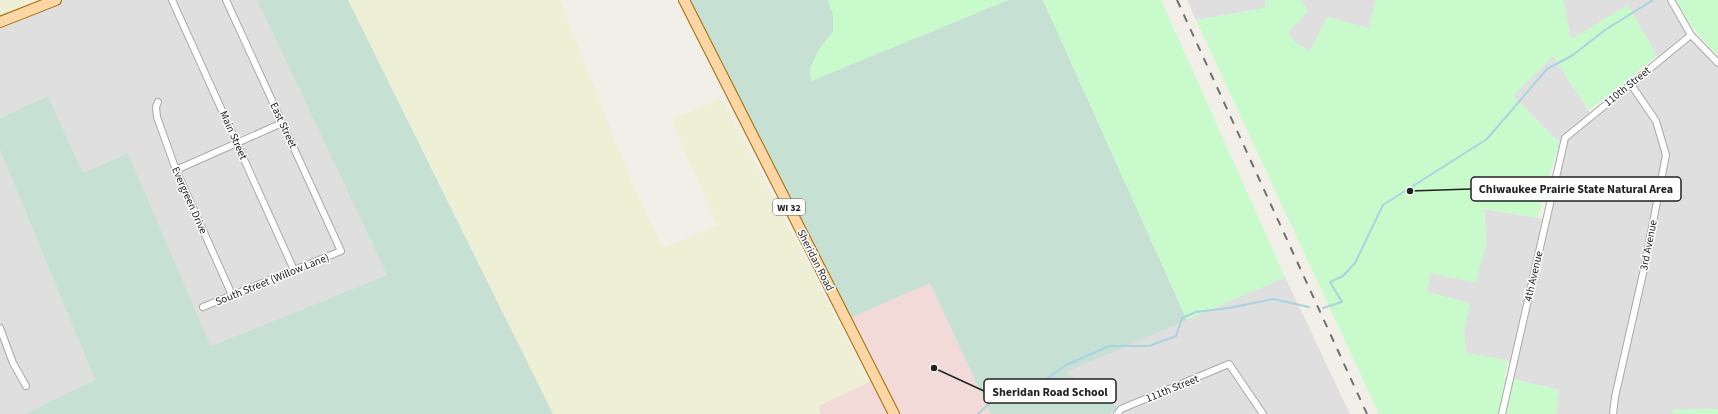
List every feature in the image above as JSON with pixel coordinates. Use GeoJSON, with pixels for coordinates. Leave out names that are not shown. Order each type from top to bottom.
{"type":"FeatureCollection","features":[{"type":"Feature","properties":{"kind":"main road"},"geometry":{"type":"LineString","coordinates":[[0,22],[56,0]]}},
{"type":"Feature","properties":{"kind":"main road","name":"Sheridan Road"},"geometry":{"type":"LineString","coordinates":[[684,0],[894,414]]}},
{"type":"Feature","properties":{"kind":"street","name":"Main Street"},"geometry":{"type":"LineString","coordinates":[[172,0],[294,270]]}},
{"type":"Feature","properties":{"kind":"street","name":"East Street"},"geometry":{"type":"LineString","coordinates":[[226,0],[341,250]]}},
{"type":"Feature","properties":{"kind":"street"},"geometry":{"type":"LineString","coordinates":[[1671,0],[1691,35],[1718,63]]}},
{"type":"Feature","properties":{"kind":"street","name":"110th Street"},"geometry":{"type":"LineString","coordinates":[[1565,138],[1630,83],[1691,35]]}},
{"type":"Feature","properties":{"kind":"street","name":"3rd Avenue"},"geometry":{"type":"LineString","coordinates":[[1613,414],[1615,397],[1644,269],[1666,155],[1656,122],[1630,83]]}},
{"type":"Feature","properties":{"kind":"street","name":"Evergreen Drive"},"geometry":{"type":"LineString","coordinates":[[158,102],[156,107],[157,117],[176,170],[232,295]]}},
{"type":"Feature","properties":{"kind":"street"},"geometry":{"type":"LineString","coordinates":[[176,170],[282,123]]}},
{"type":"Feature","properties":{"kind":"street","name":"4th Avenue"},"geometry":{"type":"LineString","coordinates":[[1502,414],[1565,138]]}},
{"type":"Feature","properties":{"kind":"street","name":"South Street (Willow Lane)"},"geometry":{"type":"LineString","coordinates":[[203,307],[341,250]]}},
{"type":"Feature","properties":{"kind":"street"},"geometry":{"type":"LineString","coordinates":[[0,328],[13,364],[26,386]]}},
{"type":"Feature","properties":{"kind":"street","name":"111th Street"},"geometry":{"type":"LineString","coordinates":[[1117,414],[1121,408],[1229,364],[1263,414]]}},
{"type":"Feature","properties":{"kind":"shaded area"},"geometry":{"type":"Polygon","coordinates":[[[56,0],[257,0],[387,275],[211,346],[128,153],[83,173],[48,96],[0,118],[0,22],[56,0]]]}},
{"type":"Feature","properties":{"kind":"shaded area"},"geometry":{"type":"Polygon","coordinates":[[[1187,0],[1265,0],[1266,8],[1196,20],[1187,0]]]}},
{"type":"Feature","properties":{"kind":"shaded area"},"geometry":{"type":"Polygon","coordinates":[[[1301,0],[1376,0],[1369,28],[1327,17],[1310,51],[1297,44],[1287,33],[1308,11],[1301,0]]]}},
{"type":"Feature","properties":{"kind":"shaded area"},"geometry":{"type":"Polygon","coordinates":[[[1563,0],[1666,0],[1695,43],[1718,65],[1718,409],[1674,410],[1673,414],[1556,414],[1559,390],[1509,378],[1512,362],[1466,353],[1464,331],[1469,303],[1427,292],[1430,273],[1486,244],[1484,209],[1544,219],[1553,178],[1564,147],[1513,96],[1553,56],[1591,114],[1660,61],[1628,6],[1571,40],[1563,0]]]}},
{"type":"Feature","properties":{"kind":"shaded area"},"geometry":{"type":"Polygon","coordinates":[[[0,150],[95,380],[24,414],[0,414],[0,150]]]}},
{"type":"Feature","properties":{"kind":"shaded area"},"geometry":{"type":"Polygon","coordinates":[[[1285,277],[1350,414],[1117,414],[1121,408],[1065,372],[1285,277]]]}},
{"type":"Feature","properties":{"kind":"shaded area"},"geometry":{"type":"Polygon","coordinates":[[[930,283],[991,414],[821,414],[818,406],[876,378],[839,306],[930,283]]]}},
{"type":"Feature","properties":{"kind":"green space"},"geometry":{"type":"Polygon","coordinates":[[[0,0],[43,0],[0,17],[0,0]]]}},
{"type":"Feature","properties":{"kind":"green space"},"geometry":{"type":"Polygon","coordinates":[[[257,0],[348,0],[553,414],[24,414],[95,380],[0,150],[0,118],[48,96],[83,173],[128,153],[211,346],[387,275],[257,0]]]}},
{"type":"Feature","properties":{"kind":"green space"},"geometry":{"type":"Polygon","coordinates":[[[348,0],[560,0],[631,180],[663,248],[717,225],[671,119],[722,98],[869,382],[818,406],[821,414],[553,414],[348,0]]]}},
{"type":"Feature","properties":{"kind":"green space"},"geometry":{"type":"Polygon","coordinates":[[[688,0],[828,0],[833,14],[833,32],[820,48],[810,69],[811,81],[1008,0],[1043,0],[1187,320],[1066,372],[1118,407],[1110,414],[991,414],[930,283],[850,318],[688,0]]]}},
{"type":"Feature","properties":{"kind":"green space"},"geometry":{"type":"Polygon","coordinates":[[[828,0],[1008,0],[811,81],[810,69],[820,48],[833,32],[833,14],[828,0]]]}},
{"type":"Feature","properties":{"kind":"green space"},"geometry":{"type":"Polygon","coordinates":[[[1043,0],[1161,0],[1285,277],[1187,320],[1043,0]]]}},
{"type":"Feature","properties":{"kind":"green space"},"geometry":{"type":"Polygon","coordinates":[[[1265,0],[1301,0],[1308,11],[1288,33],[1297,44],[1310,51],[1327,17],[1369,28],[1376,0],[1563,0],[1571,39],[1628,5],[1657,56],[1589,110],[1553,56],[1513,96],[1560,144],[1550,172],[1538,218],[1484,209],[1486,244],[1476,283],[1430,273],[1427,292],[1470,303],[1464,331],[1466,353],[1508,360],[1504,377],[1559,390],[1556,414],[1379,414],[1196,20],[1266,8],[1265,0]]]}},
{"type":"Feature","properties":{"kind":"green space"},"geometry":{"type":"Polygon","coordinates":[[[1676,0],[1718,0],[1718,55],[1705,43],[1694,29],[1676,0]]]}},
{"type":"Feature","properties":{"kind":"green space"},"geometry":{"type":"Polygon","coordinates":[[[1718,409],[1718,414],[1673,414],[1673,410],[1718,409]]]}},
{"type":"Feature","properties":{"kind":"waterway"},"geometry":{"type":"LineString","coordinates":[[1323,308],[1342,302],[1330,282],[1343,276],[1355,263],[1383,205],[1487,139],[1547,69],[1573,55],[1605,30],[1653,0]]}},
{"type":"Feature","properties":{"kind":"waterway"},"geometry":{"type":"LineString","coordinates":[[978,414],[992,401],[1010,391],[1045,380],[1066,365],[1109,346],[1149,346],[1176,336],[1182,318],[1196,312],[1229,308],[1273,299],[1309,307]]}},
{"type":"Feature","properties":{"kind":"railway"},"geometry":{"type":"LineString","coordinates":[[1177,0],[1367,414]]}},
{"type":"Feature","properties":{"kind":"place","name":"Chiwaukee Prairie State Natural Area"},"geometry":{"type":"Point","coordinates":[1410,191]}},
{"type":"Feature","properties":{"kind":"place","name":"Sheridan Road School"},"geometry":{"type":"Point","coordinates":[934,368]}}]}
